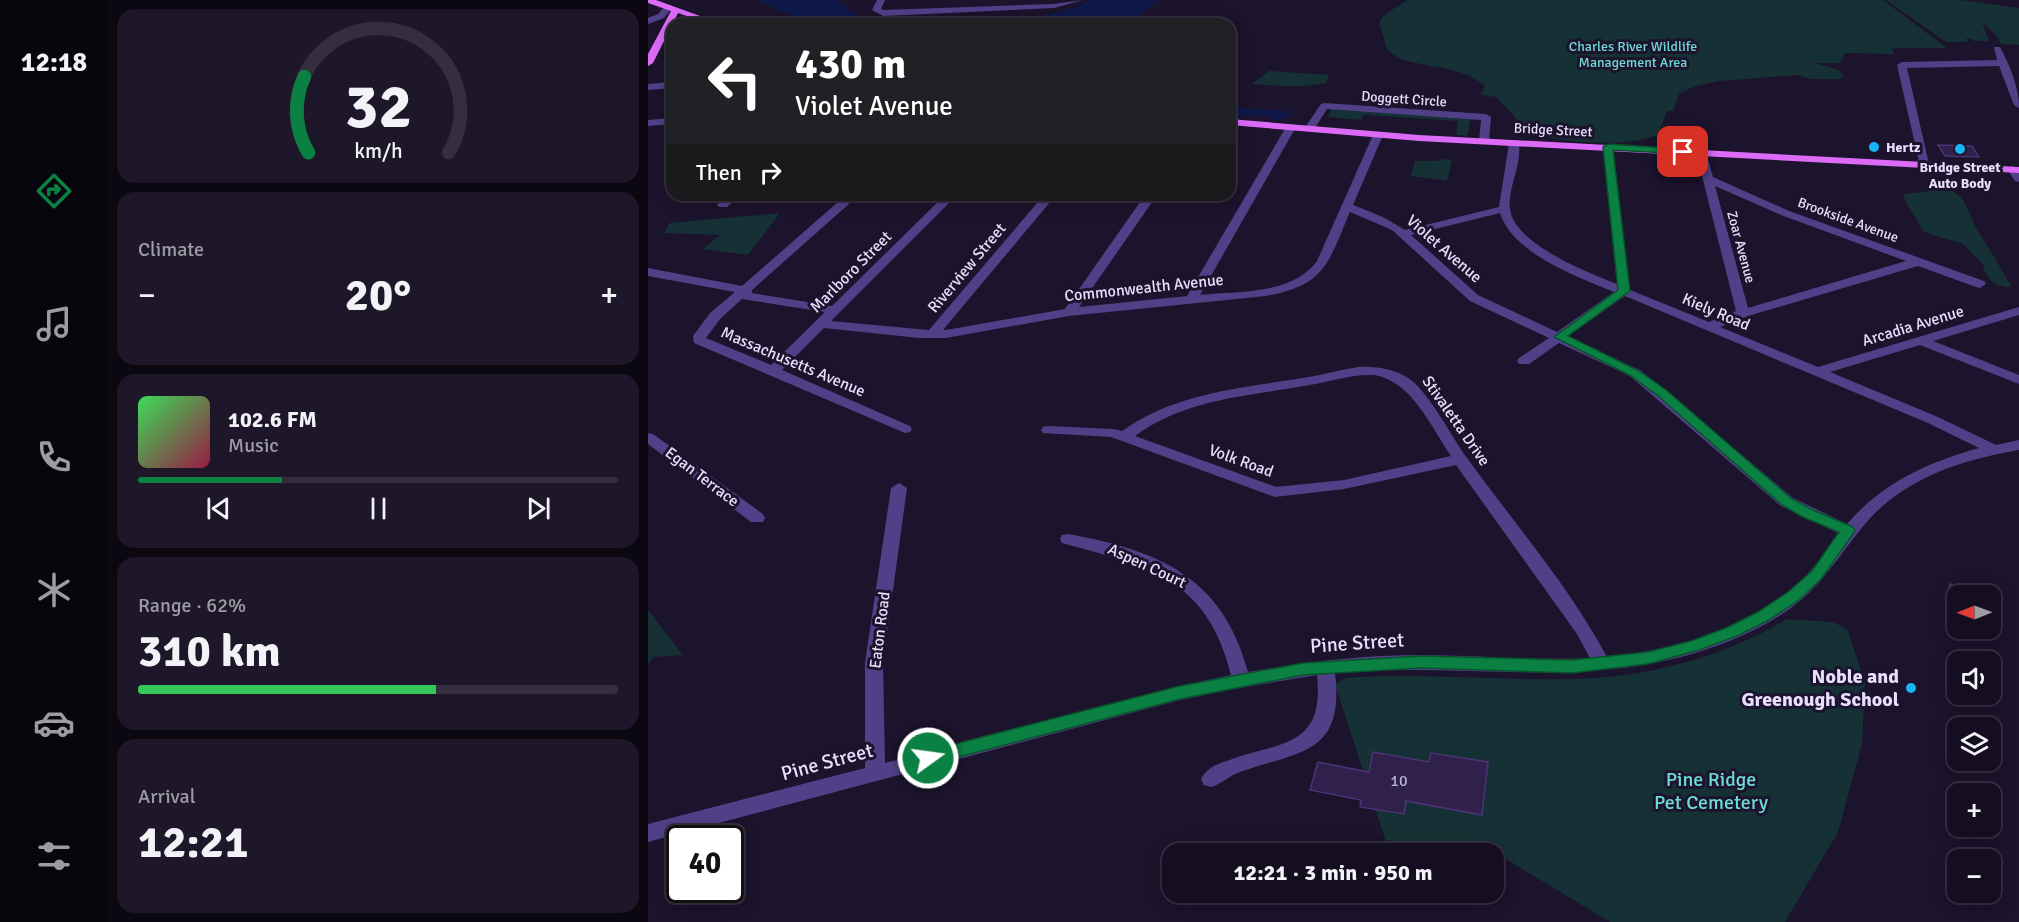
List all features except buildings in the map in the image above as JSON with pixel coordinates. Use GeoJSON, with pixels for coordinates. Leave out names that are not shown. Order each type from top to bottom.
{"type":"FeatureCollection","features":[{"type":"Feature","properties":{"kind":"main road"},"geometry":{"type":"LineString","coordinates":[[648,0],[697,18]]}},
{"type":"Feature","properties":{"kind":"main road"},"geometry":{"type":"LineString","coordinates":[[670,18],[672,9]]}},
{"type":"Feature","properties":{"kind":"main road"},"geometry":{"type":"LineString","coordinates":[[648,63],[666,31]]}},
{"type":"Feature","properties":{"kind":"main road","name":"Bridge Street"},"geometry":{"type":"LineString","coordinates":[[1236,122],[1378,135],[1924,164],[2017,173]]}},
{"type":"Feature","properties":{"kind":"street"},"geometry":{"type":"LineString","coordinates":[[881,0],[876,10],[883,13],[1079,0]]}},
{"type":"Feature","properties":{"kind":"street"},"geometry":{"type":"LineString","coordinates":[[648,22],[672,9]]}},
{"type":"Feature","properties":{"kind":"street"},"geometry":{"type":"LineString","coordinates":[[648,22],[666,25]]}},
{"type":"Feature","properties":{"kind":"street"},"geometry":{"type":"LineString","coordinates":[[1997,49],[2019,105]]}},
{"type":"Feature","properties":{"kind":"street"},"geometry":{"type":"LineString","coordinates":[[1924,164],[1902,65],[2002,63]]}},
{"type":"Feature","properties":{"kind":"street"},"geometry":{"type":"LineString","coordinates":[[648,87],[666,86]]}},
{"type":"Feature","properties":{"kind":"street","name":"Doggett Circle"},"geometry":{"type":"LineString","coordinates":[[1309,129],[1324,106],[1486,117],[1484,141]]}},
{"type":"Feature","properties":{"kind":"street"},"geometry":{"type":"LineString","coordinates":[[648,123],[666,122]]}},
{"type":"Feature","properties":{"kind":"street"},"geometry":{"type":"LineString","coordinates":[[1191,300],[1291,127]]}},
{"type":"Feature","properties":{"kind":"street","name":"Commonwealth Avenue"},"geometry":{"type":"LineString","coordinates":[[822,324],[933,334],[959,333],[1069,312],[1266,292],[1301,282],[1310,277],[1323,261],[1378,135]]}},
{"type":"Feature","properties":{"kind":"street"},"geometry":{"type":"LineString","coordinates":[[1403,234],[1504,209],[1514,143]]}},
{"type":"Feature","properties":{"kind":"street"},"geometry":{"type":"LineString","coordinates":[[1524,361],[1624,291],[1608,147]]}},
{"type":"Feature","properties":{"kind":"street","name":"Zoar Avenue"},"geometry":{"type":"LineString","coordinates":[[1701,152],[1743,313]]}},
{"type":"Feature","properties":{"kind":"street","name":"Brookside Avenue"},"geometry":{"type":"LineString","coordinates":[[1708,180],[1785,213],[1980,284]]}},
{"type":"Feature","properties":{"kind":"street"},"geometry":{"type":"LineString","coordinates":[[723,205],[727,201]]}},
{"type":"Feature","properties":{"kind":"street","name":"Massachusetts Avenue"},"geometry":{"type":"LineString","coordinates":[[847,201],[716,316],[699,340],[905,429]]}},
{"type":"Feature","properties":{"kind":"street","name":"Marlboro Street"},"geometry":{"type":"LineString","coordinates":[[773,371],[945,201]]}},
{"type":"Feature","properties":{"kind":"street","name":"Riverview Street"},"geometry":{"type":"LineString","coordinates":[[933,334],[1045,201]]}},
{"type":"Feature","properties":{"kind":"street"},"geometry":{"type":"LineString","coordinates":[[1069,312],[1147,201]]}},
{"type":"Feature","properties":{"kind":"street","name":"Violet Avenue"},"geometry":{"type":"LineString","coordinates":[[1348,207],[1379,219],[1403,234],[1474,298],[1635,373],[1787,502],[1808,514],[1848,531]]}},
{"type":"Feature","properties":{"kind":"street","name":"Kiely Road"},"geometry":{"type":"LineString","coordinates":[[1504,209],[1506,219],[1512,227],[1554,260],[1708,327],[1933,420],[1995,450]]}},
{"type":"Feature","properties":{"kind":"street"},"geometry":{"type":"LineString","coordinates":[[1708,327],[1743,313],[1917,262]]}},
{"type":"Feature","properties":{"kind":"street"},"geometry":{"type":"LineString","coordinates":[[648,272],[836,310]]}},
{"type":"Feature","properties":{"kind":"street","name":"Arcadia Avenue"},"geometry":{"type":"LineString","coordinates":[[1816,372],[2019,311]]}},
{"type":"Feature","properties":{"kind":"street"},"geometry":{"type":"LineString","coordinates":[[1922,341],[2019,380]]}},
{"type":"Feature","properties":{"kind":"street","name":"Stivaletta Drive"},"geometry":{"type":"LineString","coordinates":[[1125,436],[1133,429],[1192,402],[1352,372],[1374,371],[1405,381],[1590,639],[1602,664]]}},
{"type":"Feature","properties":{"kind":"street","name":"Volk Road"},"geometry":{"type":"LineString","coordinates":[[1048,430],[1101,432],[1125,436],[1275,492],[1291,492],[1361,480],[1460,459]]}},
{"type":"Feature","properties":{"kind":"street","name":"Egan Terrace"},"geometry":{"type":"LineString","coordinates":[[648,437],[757,518]]}},
{"type":"Feature","properties":{"kind":"street","name":"Pine Street"},"geometry":{"type":"LineString","coordinates":[[648,833],[1180,693],[1241,680],[1325,667],[1421,662],[1540,667],[1602,664],[1678,651],[1713,640],[1754,622],[1802,590],[1823,567],[1848,531],[1881,499],[1916,476],[1959,458],[2019,446]]}},
{"type":"Feature","properties":{"kind":"street","name":"Eaton Road"},"geometry":{"type":"LineString","coordinates":[[875,772],[874,663],[899,488]]}},
{"type":"Feature","properties":{"kind":"street","name":"Aspen Court"},"geometry":{"type":"LineString","coordinates":[[1068,539],[1120,552],[1175,576],[1192,587],[1205,600],[1229,644],[1241,680]]}},
{"type":"Feature","properties":{"kind":"street"},"geometry":{"type":"LineString","coordinates":[[1211,779],[1230,768],[1276,754],[1316,734],[1328,713],[1325,667]]}},
{"type":"Feature","properties":{"kind":"green space","name":"Charles River Wildlife Management Area"},"geometry":{"type":"Polygon","coordinates":[[[1407,0],[1883,0],[1947,48],[1892,48],[1894,54],[1845,53],[1840,63],[1813,63],[1837,69],[1843,75],[1840,79],[1812,79],[1797,75],[1720,81],[1695,86],[1679,94],[1673,111],[1667,111],[1658,135],[1626,142],[1572,141],[1523,132],[1514,116],[1496,97],[1480,95],[1485,86],[1474,78],[1448,69],[1399,58],[1390,52],[1385,43],[1380,20],[1407,0]]]}},
{"type":"Feature","properties":{"kind":"green space"},"geometry":{"type":"Polygon","coordinates":[[[1886,0],[1961,0],[2019,8],[2019,45],[2001,44],[1998,37],[1982,22],[1989,41],[1974,41],[1971,38],[1966,39],[1968,42],[1946,42],[1886,0]]]}},
{"type":"Feature","properties":{"kind":"green space"},"geometry":{"type":"Polygon","coordinates":[[[1269,71],[1329,75],[1326,83],[1317,85],[1252,84],[1269,71]]]}},
{"type":"Feature","properties":{"kind":"green space"},"geometry":{"type":"Polygon","coordinates":[[[1332,108],[1471,118],[1467,136],[1456,135],[1458,121],[1363,115],[1361,120],[1328,117],[1332,108]]]}},
{"type":"Feature","properties":{"kind":"green space"},"geometry":{"type":"Polygon","coordinates":[[[1440,159],[1452,160],[1447,181],[1411,176],[1415,161],[1439,161],[1440,159]]]}},
{"type":"Feature","properties":{"kind":"green space"},"geometry":{"type":"Polygon","coordinates":[[[1947,189],[1959,195],[1967,207],[1979,233],[2011,286],[1999,285],[1992,281],[1986,274],[1983,264],[1963,244],[1924,232],[1903,197],[1905,194],[1947,189]]]}},
{"type":"Feature","properties":{"kind":"green space"},"geometry":{"type":"Polygon","coordinates":[[[780,213],[748,255],[703,249],[720,235],[664,233],[670,223],[780,213]]]}},
{"type":"Feature","properties":{"kind":"green space"},"geometry":{"type":"Polygon","coordinates":[[[648,610],[683,655],[653,657],[648,664],[648,610]]]}},
{"type":"Feature","properties":{"kind":"green space","name":"Pine Ridge Pet Cemetery"},"geometry":{"type":"Polygon","coordinates":[[[1787,619],[1833,622],[1847,629],[1865,682],[1862,744],[1838,832],[1785,922],[1610,922],[1504,858],[1504,843],[1386,842],[1335,684],[1346,678],[1374,676],[1574,679],[1630,674],[1711,655],[1762,633],[1787,619]]]}},
{"type":"Feature","properties":{"kind":"shaded area"},"geometry":{"type":"Polygon","coordinates":[[[757,0],[838,0],[855,15],[866,18],[798,18],[757,0]]]}},
{"type":"Feature","properties":{"kind":"shaded area"},"geometry":{"type":"Polygon","coordinates":[[[1093,0],[1157,0],[1134,18],[1028,18],[1076,7],[1093,0]]]}},
{"type":"Feature","properties":{"kind":"shaded area"},"geometry":{"type":"Polygon","coordinates":[[[1236,107],[1287,111],[1293,115],[1278,120],[1261,115],[1236,114],[1236,107]]]}},
{"type":"Feature","properties":{"kind":"place","name":"Hertz"},"geometry":{"type":"Point","coordinates":[1874,147]}},
{"type":"Feature","properties":{"kind":"place","name":"Bridge Street Auto Body"},"geometry":{"type":"Point","coordinates":[1960,149]}},
{"type":"Feature","properties":{"kind":"place","name":"Noble and Greenough School"},"geometry":{"type":"Point","coordinates":[1911,688]}},
{"type":"Feature","properties":{"kind":"route"},"geometry":{"type":"LineString","coordinates":[[928,758],[1222,683],[1303,669],[1421,662],[1572,666],[1648,658],[1707,642],[1732,632],[1754,622],[1802,590],[1823,567],[1848,531],[1797,509],[1787,502],[1635,373],[1560,337],[1624,291],[1608,147],[1683,152]]}}]}
